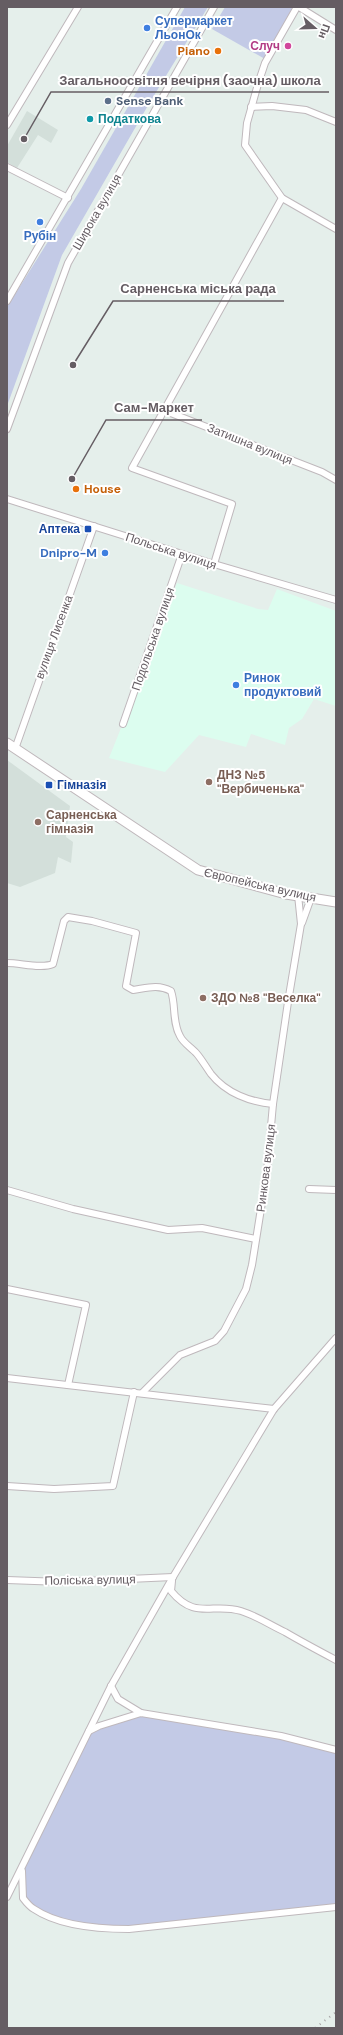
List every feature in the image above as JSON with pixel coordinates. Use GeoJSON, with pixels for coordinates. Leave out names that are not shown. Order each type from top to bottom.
{"type":"FeatureCollection","features":[{"type":"Feature","properties":{"kind":"main road","name":"Європейська вулиця"},"geometry":{"type":"LineString","coordinates":[[11,746],[198,870],[241,883],[336,902]]}},
{"type":"Feature","properties":{"kind":"street"},"geometry":{"type":"LineString","coordinates":[[7,125],[78,7]]}},
{"type":"Feature","properties":{"kind":"street"},"geometry":{"type":"LineString","coordinates":[[7,300],[68,198],[177,7]]}},
{"type":"Feature","properties":{"kind":"street","name":"Широка вулиця"},"geometry":{"type":"LineString","coordinates":[[7,429],[68,262],[214,7]]}},
{"type":"Feature","properties":{"kind":"street"},"geometry":{"type":"LineString","coordinates":[[336,30],[298,7],[265,64],[247,123],[245,145],[282,198],[336,229]]}},
{"type":"Feature","properties":{"kind":"street"},"geometry":{"type":"LineString","coordinates":[[251,107],[272,106],[306,110],[336,122]]}},
{"type":"Feature","properties":{"kind":"street"},"geometry":{"type":"LineString","coordinates":[[7,167],[68,198]]}},
{"type":"Feature","properties":{"kind":"street"},"geometry":{"type":"LineString","coordinates":[[214,564],[232,504],[132,468],[282,198]]}},
{"type":"Feature","properties":{"kind":"street","name":"Затишна вулиця"},"geometry":{"type":"LineString","coordinates":[[163,410],[322,472],[336,480]]}},
{"type":"Feature","properties":{"kind":"street","name":"Польська вулиця"},"geometry":{"type":"LineString","coordinates":[[7,499],[214,564],[335,598]]}},
{"type":"Feature","properties":{"kind":"street","name":"вулиця Лисенка"},"geometry":{"type":"LineString","coordinates":[[11,746],[94,526]]}},
{"type":"Feature","properties":{"kind":"street","name":"Подольська вулиця"},"geometry":{"type":"LineString","coordinates":[[123,724],[182,554]]}},
{"type":"Feature","properties":{"kind":"street","name":"Ринкова вулиця"},"geometry":{"type":"LineString","coordinates":[[142,1393],[180,1355],[215,1341],[224,1331],[246,1289],[256,1239],[266,1171],[273,1104],[301,924],[298,895]]}},
{"type":"Feature","properties":{"kind":"street"},"geometry":{"type":"LineString","coordinates":[[301,924],[310,898]]}},
{"type":"Feature","properties":{"kind":"street"},"geometry":{"type":"LineString","coordinates":[[7,963],[25,963],[46,967],[53,964],[64,921],[68,917],[92,921],[136,933],[126,986],[133,990],[154,986],[164,987],[171,991],[174,999],[175,1019],[180,1036],[198,1054],[212,1075],[226,1088],[243,1098],[260,1103],[273,1104]]}},
{"type":"Feature","properties":{"kind":"street"},"geometry":{"type":"LineString","coordinates":[[309,1189],[336,1190]]}},
{"type":"Feature","properties":{"kind":"street"},"geometry":{"type":"LineString","coordinates":[[7,1190],[73,1209],[168,1230],[202,1228],[256,1239]]}},
{"type":"Feature","properties":{"kind":"street"},"geometry":{"type":"LineString","coordinates":[[7,1289],[86,1305],[68,1385]]}},
{"type":"Feature","properties":{"kind":"street"},"geometry":{"type":"LineString","coordinates":[[7,1897],[112,1686],[173,1577],[274,1409],[336,1338]]}},
{"type":"Feature","properties":{"kind":"street"},"geometry":{"type":"LineString","coordinates":[[7,1378],[274,1409]]}},
{"type":"Feature","properties":{"kind":"street"},"geometry":{"type":"LineString","coordinates":[[7,1486],[54,1489],[113,1486],[134,1392]]}},
{"type":"Feature","properties":{"kind":"street"},"geometry":{"type":"LineString","coordinates":[[173,1577],[171,1591],[179,1600],[189,1606],[205,1610],[229,1608],[240,1610],[258,1617],[336,1660]]}},
{"type":"Feature","properties":{"kind":"street","name":"Поліська вулиця"},"geometry":{"type":"LineString","coordinates":[[7,1580],[62,1582],[173,1577]]}},
{"type":"Feature","properties":{"kind":"street"},"geometry":{"type":"LineString","coordinates":[[112,1686],[118,1698],[141,1714]]}},
{"type":"Feature","properties":{"kind":"street"},"geometry":{"type":"LineString","coordinates":[[89,1731],[99,1726],[141,1714],[281,1736],[336,1750]]}},
{"type":"Feature","properties":{"kind":"street"},"geometry":{"type":"LineString","coordinates":[[22,1868],[23,1898],[33,1909],[69,1923],[101,1929],[129,1930],[336,1907]]}},
{"type":"Feature","properties":{"kind":"shaded area"},"geometry":{"type":"Polygon","coordinates":[[[185,7],[208,7],[150,102],[62,255],[7,406],[7,307],[81,189],[185,7]]]}},
{"type":"Feature","properties":{"kind":"shaded area"},"geometry":{"type":"Polygon","coordinates":[[[225,7],[289,7],[293,9],[265,59],[212,29],[225,7]]]}},
{"type":"Feature","properties":{"kind":"shaded area"},"geometry":{"type":"Polygon","coordinates":[[[27,111],[58,130],[51,143],[38,135],[17,168],[7,162],[7,146],[27,111]]]}},
{"type":"Feature","properties":{"kind":"shaded area","name":"Ринок продуктовий"},"geometry":{"type":"Polygon","coordinates":[[[177,583],[258,609],[268,610],[277,589],[336,611],[336,706],[314,699],[302,719],[289,728],[285,745],[251,734],[246,747],[199,735],[165,772],[109,758],[127,713],[141,671],[155,653],[157,639],[177,583]]]}},
{"type":"Feature","properties":{"kind":"shaded area","name":"Сарненська гімназія"},"geometry":{"type":"Polygon","coordinates":[[[7,760],[70,806],[66,837],[73,842],[71,863],[58,857],[55,873],[20,887],[7,883],[7,760]]]}},
{"type":"Feature","properties":{"kind":"shaded area"},"geometry":{"type":"Polygon","coordinates":[[[141,1713],[229,1728],[336,1750],[336,1907],[101,1929],[50,1917],[23,1898],[22,1868],[89,1731],[141,1713]]]}},
{"type":"Feature","properties":{"kind":"railway"},"geometry":{"type":"LineString","coordinates":[[315,2028],[336,2012]]}},
{"type":"Feature","properties":{"kind":"place","name":"Супермаркет ЛьонОк"},"geometry":{"type":"Point","coordinates":[147,28]}},
{"type":"Feature","properties":{"kind":"place","name":"Случ"},"geometry":{"type":"Point","coordinates":[288,46]}},
{"type":"Feature","properties":{"kind":"place","name":"Piano"},"geometry":{"type":"Point","coordinates":[218,51]}},
{"type":"Feature","properties":{"kind":"place","name":"Sense Bank"},"geometry":{"type":"Point","coordinates":[108,101]}},
{"type":"Feature","properties":{"kind":"place","name":"Податкова"},"geometry":{"type":"Point","coordinates":[90,119]}},
{"type":"Feature","properties":{"kind":"place","name":"Загальноосвітня вечірня (заочна) школа"},"geometry":{"type":"Point","coordinates":[24,139]}},
{"type":"Feature","properties":{"kind":"place","name":"Рубін"},"geometry":{"type":"Point","coordinates":[40,222]}},
{"type":"Feature","properties":{"kind":"place","name":"Сарненська міська рада"},"geometry":{"type":"Point","coordinates":[73,365]}},
{"type":"Feature","properties":{"kind":"place","name":"Сам-Маркет"},"geometry":{"type":"Point","coordinates":[72,479]}},
{"type":"Feature","properties":{"kind":"place","name":"House"},"geometry":{"type":"Point","coordinates":[76,489]}},
{"type":"Feature","properties":{"kind":"place","name":"Аптека"},"geometry":{"type":"Point","coordinates":[88,529]}},
{"type":"Feature","properties":{"kind":"place","name":"Dnipro-M"},"geometry":{"type":"Point","coordinates":[105,553]}},
{"type":"Feature","properties":{"kind":"place","name":"Ринок продуктовий"},"geometry":{"type":"Point","coordinates":[236,685]}},
{"type":"Feature","properties":{"kind":"place","name":"ДНЗ №5 \"Вербиченька\""},"geometry":{"type":"Point","coordinates":[209,782]}},
{"type":"Feature","properties":{"kind":"place","name":"Гімназія"},"geometry":{"type":"Point","coordinates":[49,785]}},
{"type":"Feature","properties":{"kind":"place","name":"Сарненська гімназія"},"geometry":{"type":"Point","coordinates":[38,822]}},
{"type":"Feature","properties":{"kind":"place","name":"ЗДО №8 \"Веселка\""},"geometry":{"type":"Point","coordinates":[203,998]}}]}
